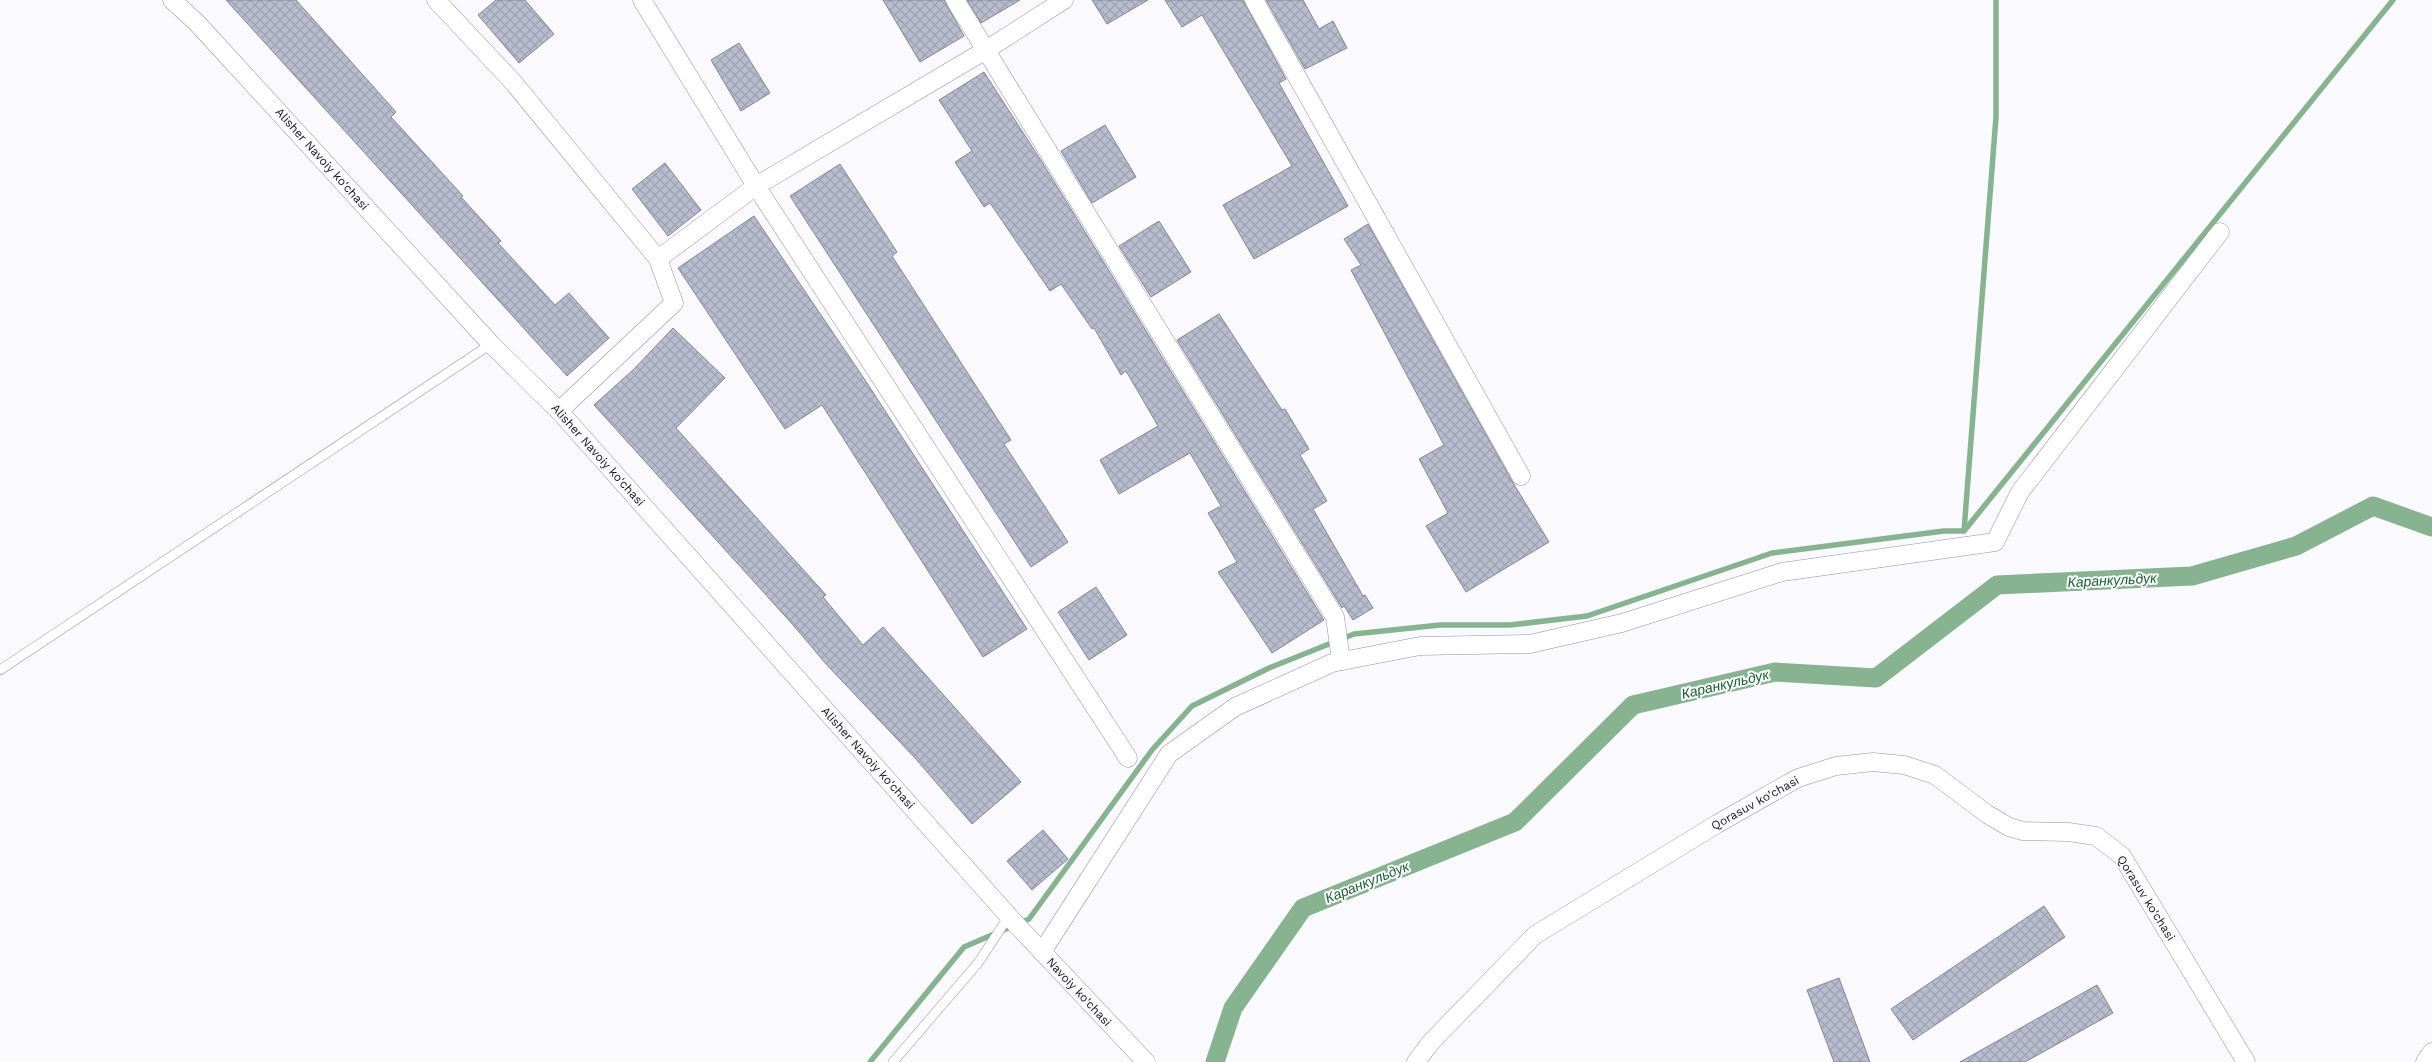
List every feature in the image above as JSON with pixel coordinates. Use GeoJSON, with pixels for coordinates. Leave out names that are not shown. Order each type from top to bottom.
{"type":"FeatureCollection","features":[{"type":"Feature","properties":{"kind":"street","name":"Alisher Navoiy ko'chasi"},"geometry":{"type":"LineString","coordinates":[[172,0],[197,23],[491,344],[559,411],[1011,919]]}},
{"type":"Feature","properties":{"kind":"street"},"geometry":{"type":"LineString","coordinates":[[436,0],[513,82],[658,259],[674,303],[559,411]]}},
{"type":"Feature","properties":{"kind":"street"},"geometry":{"type":"LineString","coordinates":[[642,0],[756,186],[1128,758]]}},
{"type":"Feature","properties":{"kind":"street"},"geometry":{"type":"LineString","coordinates":[[955,0],[1335,617],[1341,662]]}},
{"type":"Feature","properties":{"kind":"street"},"geometry":{"type":"LineString","coordinates":[[658,259],[756,186],[986,50],[1064,0]]}},
{"type":"Feature","properties":{"kind":"street"},"geometry":{"type":"LineString","coordinates":[[1254,0],[1521,476]]}},
{"type":"Feature","properties":{"kind":"street"},"geometry":{"type":"LineString","coordinates":[[1042,952],[1169,754],[1235,707],[1332,663],[1420,646],[1530,644],[1622,623],[1782,572],[1996,542],[2020,492],[2220,232]]}},
{"type":"Feature","properties":{"kind":"street","name":"Qorasuv ko'chasi"},"geometry":{"type":"LineString","coordinates":[[1416,1062],[1431,1042],[1535,935],[1717,824],[1798,778],[1836,766],[1873,762],[1904,765],[1935,776],[1987,814],[2009,827],[2023,831],[2082,833],[2096,836],[2110,845],[2122,856],[2246,1062]]}},
{"type":"Feature","properties":{"kind":"street","name":"Navoiy ko'chasi"},"geometry":{"type":"LineString","coordinates":[[1011,919],[1146,1062]]}},
{"type":"Feature","properties":{"kind":"street"},"geometry":{"type":"LineString","coordinates":[[2425,1062],[2432,1052]]}},
{"type":"Feature","properties":{"kind":"lane"},"geometry":{"type":"LineString","coordinates":[[0,670],[491,344]]}},
{"type":"Feature","properties":{"kind":"lane"},"geometry":{"type":"LineString","coordinates":[[894,1062],[978,963],[1011,919]]}},
{"type":"Feature","properties":{"kind":"building"},"geometry":{"type":"Polygon","coordinates":[[[226,0],[296,0],[396,112],[391,117],[463,196],[461,197],[501,241],[498,243],[555,305],[569,293],[609,338],[567,376],[226,0]]]}},
{"type":"Feature","properties":{"kind":"building"},"geometry":{"type":"Polygon","coordinates":[[[496,0],[525,0],[554,34],[519,63],[478,15],[496,0]]]}},
{"type":"Feature","properties":{"kind":"building"},"geometry":{"type":"Polygon","coordinates":[[[883,0],[944,0],[964,36],[920,62],[883,0]]]}},
{"type":"Feature","properties":{"kind":"building"},"geometry":{"type":"Polygon","coordinates":[[[967,0],[1020,0],[981,23],[967,0]]]}},
{"type":"Feature","properties":{"kind":"building"},"geometry":{"type":"Polygon","coordinates":[[[1092,0],[1148,0],[1107,24],[1092,0]]]}},
{"type":"Feature","properties":{"kind":"building"},"geometry":{"type":"Polygon","coordinates":[[[1165,0],[1243,0],[1286,79],[1279,83],[1348,206],[1254,259],[1223,205],[1292,166],[1202,15],[1182,27],[1165,0]]]}},
{"type":"Feature","properties":{"kind":"building"},"geometry":{"type":"Polygon","coordinates":[[[1266,0],[1303,0],[1319,29],[1333,21],[1347,48],[1305,69],[1266,0]]]}},
{"type":"Feature","properties":{"kind":"building"},"geometry":{"type":"Polygon","coordinates":[[[739,43],[770,93],[741,111],[711,60],[739,43]]]}},
{"type":"Feature","properties":{"kind":"building"},"geometry":{"type":"Polygon","coordinates":[[[984,72],[1042,162],[1324,620],[1272,653],[1218,572],[1237,562],[1208,513],[1221,506],[1190,453],[1119,494],[1100,460],[1158,426],[1126,371],[1121,375],[1094,328],[1092,329],[1061,284],[1050,291],[990,203],[984,207],[955,162],[972,151],[939,100],[984,72]]]}},
{"type":"Feature","properties":{"kind":"building"},"geometry":{"type":"Polygon","coordinates":[[[1105,125],[1136,177],[1092,203],[1061,151],[1105,125]]]}},
{"type":"Feature","properties":{"kind":"building"},"geometry":{"type":"Polygon","coordinates":[[[665,163],[701,210],[668,236],[632,189],[665,163]]]}},
{"type":"Feature","properties":{"kind":"building"},"geometry":{"type":"Polygon","coordinates":[[[840,164],[897,252],[892,256],[1011,440],[1004,444],[1068,542],[1031,567],[790,196],[840,164]]]}},
{"type":"Feature","properties":{"kind":"building"},"geometry":{"type":"Polygon","coordinates":[[[754,216],[865,380],[1027,629],[983,657],[822,405],[785,429],[678,268],[754,216]]]}},
{"type":"Feature","properties":{"kind":"building"},"geometry":{"type":"Polygon","coordinates":[[[1159,221],[1191,272],[1151,297],[1119,246],[1159,221]]]}},
{"type":"Feature","properties":{"kind":"building"},"geometry":{"type":"Polygon","coordinates":[[[1368,224],[1512,481],[1549,542],[1466,592],[1426,526],[1448,513],[1419,459],[1444,445],[1351,270],[1361,265],[1344,239],[1368,224]]]}},
{"type":"Feature","properties":{"kind":"building"},"geometry":{"type":"Polygon","coordinates":[[[1219,314],[1282,410],[1285,409],[1309,449],[1300,455],[1327,501],[1313,509],[1363,596],[1365,595],[1373,608],[1353,620],[1344,606],[1342,608],[1177,340],[1219,314]]]}},
{"type":"Feature","properties":{"kind":"building"},"geometry":{"type":"Polygon","coordinates":[[[673,328],[725,378],[676,428],[826,595],[823,597],[863,645],[883,627],[1021,782],[972,824],[915,758],[826,664],[794,626],[594,405],[633,370],[673,328]]]}},
{"type":"Feature","properties":{"kind":"building"},"geometry":{"type":"Polygon","coordinates":[[[1096,587],[1127,635],[1089,660],[1058,612],[1096,587]]]}},
{"type":"Feature","properties":{"kind":"building"},"geometry":{"type":"Polygon","coordinates":[[[1043,830],[1068,859],[1032,890],[1007,861],[1043,830]]]}},
{"type":"Feature","properties":{"kind":"building"},"geometry":{"type":"Polygon","coordinates":[[[2044,906],[2065,937],[1913,1040],[1891,1009],[2044,906]]]}},
{"type":"Feature","properties":{"kind":"building"},"geometry":{"type":"Polygon","coordinates":[[[1839,978],[1870,1062],[1834,1062],[1807,990],[1839,978]]]}},
{"type":"Feature","properties":{"kind":"building"},"geometry":{"type":"Polygon","coordinates":[[[2097,985],[2113,1013],[2025,1062],[1960,1062],[2097,985]]]}},
{"type":"Feature","properties":{"kind":"waterway"},"geometry":{"type":"LineString","coordinates":[[1964,531],[1996,117],[1996,0]]}},
{"type":"Feature","properties":{"kind":"waterway"},"geometry":{"type":"LineString","coordinates":[[870,1062],[964,947],[1029,919],[1152,750],[1192,706],[1269,668],[1354,634],[1440,625],[1510,625],[1587,616],[1772,553],[1944,531],[1964,531],[2393,0]]}},
{"type":"Feature","properties":{"kind":"waterway","name":"Каранкульдук"},"geometry":{"type":"LineString","coordinates":[[1215,1062],[1233,1008],[1303,908],[1515,822],[1633,705],[1775,672],[1876,678],[1997,585],[2192,576],[2296,546],[2373,506],[2432,527]]}}]}
